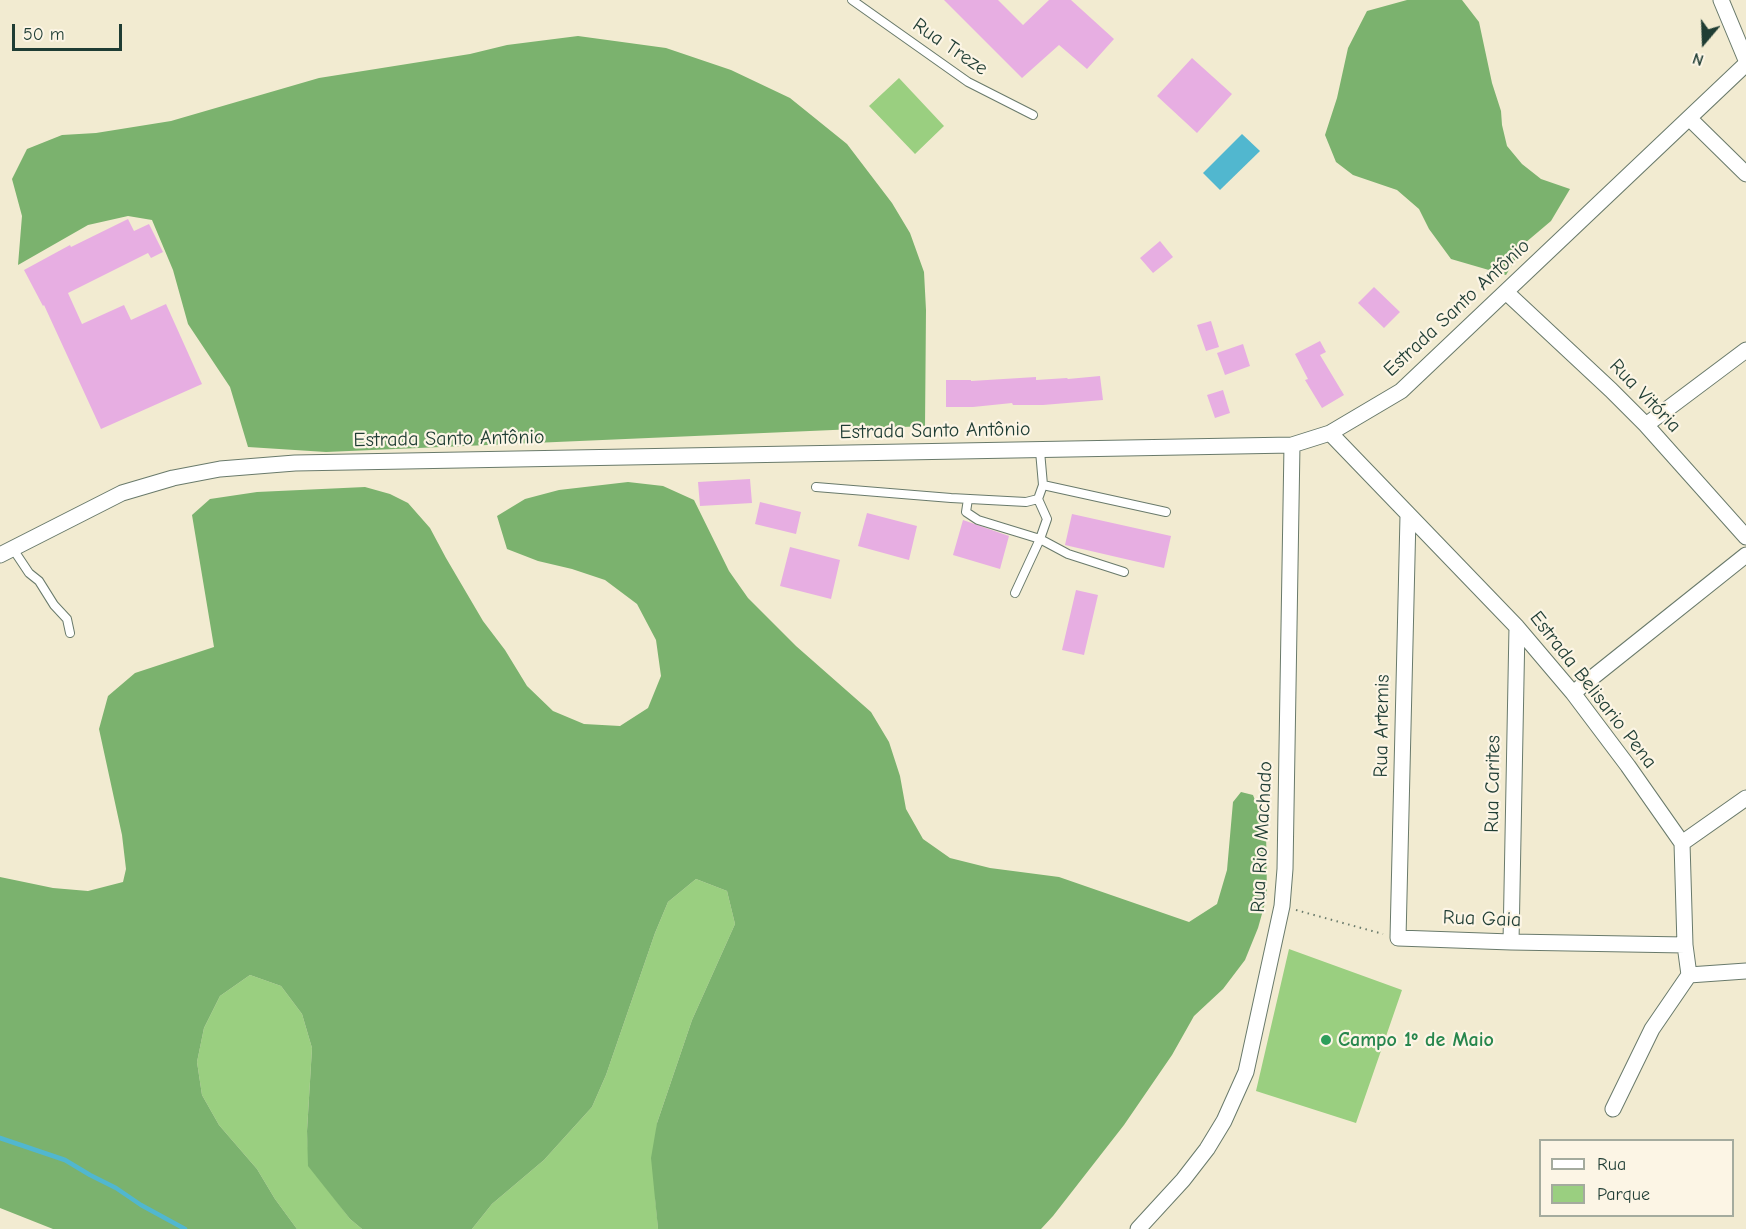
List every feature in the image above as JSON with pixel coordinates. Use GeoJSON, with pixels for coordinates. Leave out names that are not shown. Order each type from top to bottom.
{"type":"FeatureCollection","features":[{"type":"Feature","properties":{"kind":"street"},"geometry":{"type":"LineString","coordinates":[[1721,0],[1746,62]]}},
{"type":"Feature","properties":{"kind":"street","name":"Estrada Santo Antônio"},"geometry":{"type":"LineString","coordinates":[[6,552],[122,493],[173,478],[220,469],[306,463],[1292,445],[1330,433],[1401,391],[1746,62]]}},
{"type":"Feature","properties":{"kind":"street"},"geometry":{"type":"LineString","coordinates":[[1689,118],[1746,174]]}},
{"type":"Feature","properties":{"kind":"street","name":"Rua Vitória"},"geometry":{"type":"LineString","coordinates":[[1506,292],[1646,425],[1746,537]]}},
{"type":"Feature","properties":{"kind":"street"},"geometry":{"type":"LineString","coordinates":[[1646,425],[1746,350]]}},
{"type":"Feature","properties":{"kind":"street","name":"Estrada Belisario Pena"},"geometry":{"type":"LineString","coordinates":[[1330,433],[1517,627],[1573,693],[1682,843]]}},
{"type":"Feature","properties":{"kind":"street","name":"Rua Rio Machado"},"geometry":{"type":"LineString","coordinates":[[1138,1229],[1183,1180],[1207,1149],[1224,1120],[1246,1072],[1282,906],[1286,857],[1292,445]]}},
{"type":"Feature","properties":{"kind":"street","name":"Rua Artemis"},"geometry":{"type":"LineString","coordinates":[[1398,938],[1408,516]]}},
{"type":"Feature","properties":{"kind":"street"},"geometry":{"type":"LineString","coordinates":[[1573,693],[1746,555]]}},
{"type":"Feature","properties":{"kind":"street","name":"Rua Carites"},"geometry":{"type":"LineString","coordinates":[[1511,942],[1517,627]]}},
{"type":"Feature","properties":{"kind":"street"},"geometry":{"type":"LineString","coordinates":[[1612,1109],[1652,1029],[1689,975],[1685,945],[1682,843],[1746,798]]}},
{"type":"Feature","properties":{"kind":"street","name":"Rua Gaia"},"geometry":{"type":"LineString","coordinates":[[1398,938],[1685,945]]}},
{"type":"Feature","properties":{"kind":"street"},"geometry":{"type":"LineString","coordinates":[[1689,975],[1746,971]]}},
{"type":"Feature","properties":{"kind":"lane","name":"Rua Treze"},"geometry":{"type":"LineString","coordinates":[[852,0],[968,82],[1033,115]]}},
{"type":"Feature","properties":{"kind":"lane"},"geometry":{"type":"LineString","coordinates":[[1015,593],[1047,519],[1038,499],[1043,485],[1040,451]]}},
{"type":"Feature","properties":{"kind":"lane"},"geometry":{"type":"LineString","coordinates":[[1043,485],[1166,512]]}},
{"type":"Feature","properties":{"kind":"lane"},"geometry":{"type":"LineString","coordinates":[[816,487],[968,499],[1026,502],[1038,499]]}},
{"type":"Feature","properties":{"kind":"lane"},"geometry":{"type":"LineString","coordinates":[[968,499],[966,512],[978,520],[1040,539],[1068,554],[1124,572]]}},
{"type":"Feature","properties":{"kind":"lane"},"geometry":{"type":"LineString","coordinates":[[6,552],[39,581],[54,605],[67,619],[70,633]]}},
{"type":"Feature","properties":{"kind":"path"},"geometry":{"type":"LineString","coordinates":[[1282,906],[1398,938]]}},
{"type":"Feature","properties":{"kind":"green space"},"geometry":{"type":"Polygon","coordinates":[[[1407,0],[1462,0],[1479,22],[1492,83],[1501,111],[1507,146],[1522,164],[1541,179],[1570,189],[1551,221],[1525,243],[1506,275],[1451,259],[1429,229],[1419,209],[1397,190],[1353,175],[1336,162],[1325,135],[1337,98],[1348,48],[1367,11],[1407,0]]]}},
{"type":"Feature","properties":{"kind":"green space"},"geometry":{"type":"Polygon","coordinates":[[[578,36],[666,48],[731,70],[790,98],[847,144],[892,203],[910,233],[924,272],[925,426],[326,452],[248,447],[230,387],[188,324],[173,270],[152,220],[128,216],[88,225],[18,265],[22,216],[12,179],[27,149],[62,135],[96,133],[171,121],[319,78],[470,54],[507,45],[578,36]]]}},
{"type":"Feature","properties":{"kind":"green space"},"geometry":{"type":"Polygon","coordinates":[[[899,78],[944,126],[915,154],[869,106],[899,78]]]}},
{"type":"Feature","properties":{"kind":"green space"},"geometry":{"type":"Polygon","coordinates":[[[628,482],[663,486],[694,500],[729,571],[748,598],[796,646],[871,712],[889,742],[900,776],[906,809],[923,839],[950,858],[990,868],[1059,877],[1189,922],[1217,904],[1227,870],[1233,802],[1241,792],[1253,795],[1266,828],[1267,896],[1258,928],[1245,960],[1223,989],[1194,1016],[1172,1055],[1124,1125],[1053,1216],[1041,1229],[658,1229],[651,1158],[657,1123],[692,1020],[735,924],[727,891],[696,879],[668,902],[606,1075],[592,1107],[544,1160],[492,1204],[472,1229],[362,1229],[350,1219],[308,1166],[307,1131],[312,1048],[302,1014],[281,986],[250,975],[220,996],[204,1028],[197,1062],[202,1095],[219,1125],[257,1169],[297,1229],[53,1229],[0,1208],[0,877],[53,888],[88,891],[123,882],[126,869],[122,835],[99,729],[108,696],[135,673],[214,647],[192,515],[210,499],[257,492],[365,487],[390,494],[408,503],[430,528],[483,621],[505,650],[527,686],[553,711],[584,724],[620,726],[648,708],[661,676],[656,640],[637,604],[605,580],[538,561],[507,549],[497,516],[525,499],[559,490],[628,482]]]}},
{"type":"Feature","properties":{"kind":"green space"},"geometry":{"type":"Polygon","coordinates":[[[696,879],[727,891],[735,924],[692,1020],[657,1123],[655,1195],[658,1229],[472,1229],[492,1204],[544,1160],[592,1107],[606,1075],[668,902],[696,879]]]}},
{"type":"Feature","properties":{"kind":"green space","name":"Campo 1º de Maio"},"geometry":{"type":"Polygon","coordinates":[[[1289,949],[1402,990],[1356,1123],[1256,1091],[1289,949]]]}},
{"type":"Feature","properties":{"kind":"green space"},"geometry":{"type":"Polygon","coordinates":[[[250,975],[281,986],[302,1014],[312,1048],[307,1131],[309,1165],[350,1219],[362,1229],[297,1229],[257,1169],[219,1125],[202,1095],[197,1062],[204,1028],[220,996],[250,975]]]}},
{"type":"Feature","properties":{"kind":"water"},"geometry":{"type":"Polygon","coordinates":[[[1242,134],[1260,151],[1220,190],[1203,173],[1242,134]]]}},
{"type":"Feature","properties":{"kind":"building"},"geometry":{"type":"Polygon","coordinates":[[[944,0],[998,0],[1023,25],[1049,0],[1071,0],[1114,39],[1087,69],[1059,45],[1022,78],[944,0]]]}},
{"type":"Feature","properties":{"kind":"building"},"geometry":{"type":"Polygon","coordinates":[[[1192,58],[1232,94],[1197,133],[1157,96],[1192,58]]]}},
{"type":"Feature","properties":{"kind":"building"},"geometry":{"type":"Polygon","coordinates":[[[128,219],[134,231],[149,224],[163,252],[151,258],[148,253],[68,293],[82,324],[124,305],[131,320],[166,304],[202,384],[101,429],[44,305],[24,270],[70,245],[71,247],[128,219]]]}},
{"type":"Feature","properties":{"kind":"building"},"geometry":{"type":"Polygon","coordinates":[[[1160,241],[1173,257],[1153,273],[1140,258],[1160,241]]]}},
{"type":"Feature","properties":{"kind":"building"},"geometry":{"type":"Polygon","coordinates":[[[1374,287],[1400,312],[1384,328],[1358,303],[1374,287]]]}},
{"type":"Feature","properties":{"kind":"building"},"geometry":{"type":"Polygon","coordinates":[[[1211,321],[1219,347],[1206,351],[1197,325],[1211,321]]]}},
{"type":"Feature","properties":{"kind":"building"},"geometry":{"type":"Polygon","coordinates":[[[1320,341],[1326,352],[1320,355],[1344,395],[1322,408],[1305,380],[1308,379],[1295,354],[1320,341]]]}},
{"type":"Feature","properties":{"kind":"building"},"geometry":{"type":"Polygon","coordinates":[[[1243,344],[1250,366],[1225,375],[1217,353],[1243,344]]]}},
{"type":"Feature","properties":{"kind":"building"},"geometry":{"type":"Polygon","coordinates":[[[1100,376],[1103,400],[1043,405],[1013,405],[1012,403],[946,407],[946,380],[971,381],[1036,377],[1036,380],[1100,376]]]}},
{"type":"Feature","properties":{"kind":"building"},"geometry":{"type":"Polygon","coordinates":[[[1223,390],[1230,413],[1215,418],[1207,395],[1223,390]]]}},
{"type":"Feature","properties":{"kind":"building"},"geometry":{"type":"Polygon","coordinates":[[[750,479],[752,503],[700,506],[698,482],[750,479]]]}},
{"type":"Feature","properties":{"kind":"building"},"geometry":{"type":"Polygon","coordinates":[[[760,502],[801,512],[796,534],[755,524],[760,502]]]}},
{"type":"Feature","properties":{"kind":"building"},"geometry":{"type":"Polygon","coordinates":[[[867,513],[917,526],[909,560],[858,546],[867,513]]]}},
{"type":"Feature","properties":{"kind":"building"},"geometry":{"type":"Polygon","coordinates":[[[1072,514],[1171,536],[1164,568],[1065,545],[1072,514]]]}},
{"type":"Feature","properties":{"kind":"building"},"geometry":{"type":"Polygon","coordinates":[[[963,520],[1009,536],[1000,569],[953,555],[963,520]]]}},
{"type":"Feature","properties":{"kind":"building"},"geometry":{"type":"Polygon","coordinates":[[[790,547],[840,560],[831,599],[780,586],[790,547]]]}},
{"type":"Feature","properties":{"kind":"building"},"geometry":{"type":"Polygon","coordinates":[[[1076,590],[1098,595],[1084,655],[1062,650],[1076,590]]]}},
{"type":"Feature","properties":{"kind":"waterway"},"geometry":{"type":"LineString","coordinates":[[0,1138],[65,1160],[185,1229]]}},
{"type":"Feature","properties":{"kind":"place","name":"Campo 1º de Maio"},"geometry":{"type":"Point","coordinates":[1326,1040]}}]}
